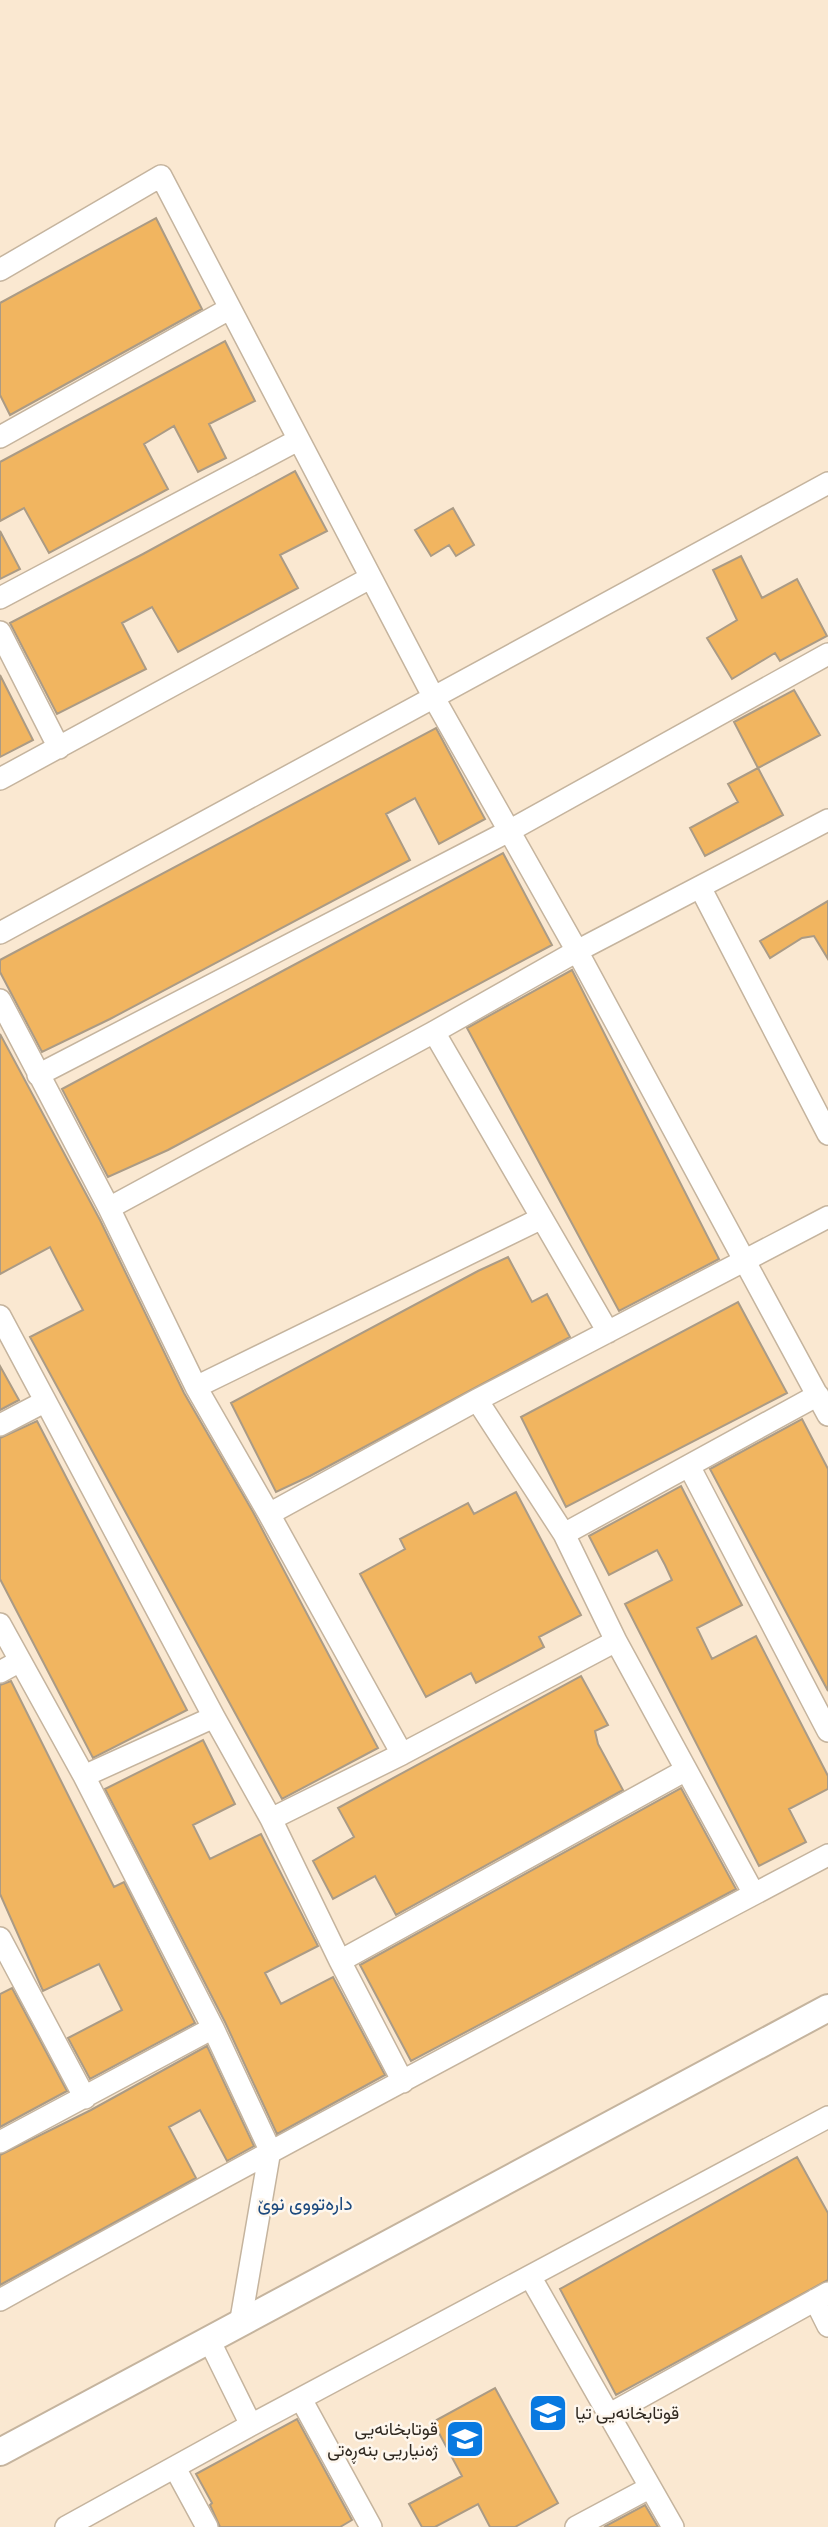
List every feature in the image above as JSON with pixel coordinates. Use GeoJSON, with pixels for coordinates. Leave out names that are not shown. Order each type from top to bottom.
{"type":"FeatureCollection","features":[{"type":"Feature","properties":{"kind":"street"},"geometry":{"type":"LineString","coordinates":[[0,270],[161,176],[434,698],[578,951],[828,1415]]}},
{"type":"Feature","properties":{"kind":"street"},"geometry":{"type":"LineString","coordinates":[[0,437],[229,309]]}},
{"type":"Feature","properties":{"kind":"street"},"geometry":{"type":"LineString","coordinates":[[0,598],[298,440]]}},
{"type":"Feature","properties":{"kind":"street"},"geometry":{"type":"LineString","coordinates":[[0,933],[828,483]]}},
{"type":"Feature","properties":{"kind":"street"},"geometry":{"type":"LineString","coordinates":[[0,779],[370,578]]}},
{"type":"Feature","properties":{"kind":"street"},"geometry":{"type":"LineString","coordinates":[[0,632],[59,748]]}},
{"type":"Feature","properties":{"kind":"street"},"geometry":{"type":"LineString","coordinates":[[38,1075],[509,831],[828,654]]}},
{"type":"Feature","properties":{"kind":"street"},"geometry":{"type":"LineString","coordinates":[[109,1208],[578,951],[828,820]]}},
{"type":"Feature","properties":{"kind":"street"},"geometry":{"type":"LineString","coordinates":[[700,887],[828,1134]]}},
{"type":"Feature","properties":{"kind":"street"},"geometry":{"type":"LineString","coordinates":[[0,1000],[109,1208],[196,1387],[270,1514],[402,1754]]}},
{"type":"Feature","properties":{"kind":"street"},"geometry":{"type":"LineString","coordinates":[[434,1032],[608,1332]]}},
{"type":"Feature","properties":{"kind":"street"},"geometry":{"type":"LineString","coordinates":[[196,1387],[542,1217]]}},
{"type":"Feature","properties":{"kind":"street"},"geometry":{"type":"LineString","coordinates":[[270,1514],[477,1400],[828,1217]]}},
{"type":"Feature","properties":{"kind":"street"},"geometry":{"type":"LineString","coordinates":[[0,1317],[271,1819],[403,2082]]}},
{"type":"Feature","properties":{"kind":"street"},"geometry":{"type":"LineString","coordinates":[[564,1534],[818,1395]]}},
{"type":"Feature","properties":{"kind":"street"},"geometry":{"type":"LineString","coordinates":[[477,1400],[564,1534],[616,1642],[754,1894]]}},
{"type":"Feature","properties":{"kind":"street"},"geometry":{"type":"LineString","coordinates":[[0,1425],[44,1402]]}},
{"type":"Feature","properties":{"kind":"street"},"geometry":{"type":"LineString","coordinates":[[689,1466],[828,1731]]}},
{"type":"Feature","properties":{"kind":"street"},"geometry":{"type":"LineString","coordinates":[[0,1624],[84,1776],[213,2028],[270,2150],[240,2325]]}},
{"type":"Feature","properties":{"kind":"street"},"geometry":{"type":"LineString","coordinates":[[271,1819],[616,1642]]}},
{"type":"Feature","properties":{"kind":"street"},"geometry":{"type":"LineString","coordinates":[[0,1672],[20,1661]]}},
{"type":"Feature","properties":{"kind":"street"},"geometry":{"type":"LineString","coordinates":[[84,1776],[214,1717]]}},
{"type":"Feature","properties":{"kind":"street"},"geometry":{"type":"LineString","coordinates":[[340,1961],[686,1770]]}},
{"type":"Feature","properties":{"kind":"street"},"geometry":{"type":"LineString","coordinates":[[0,2300],[270,2150],[828,1855]]}},
{"type":"Feature","properties":{"kind":"street"},"geometry":{"type":"LineString","coordinates":[[0,1938],[9,1978],[85,2098]]}},
{"type":"Feature","properties":{"kind":"street"},"geometry":{"type":"LineString","coordinates":[[0,2452],[210,2342],[828,2008]]}},
{"type":"Feature","properties":{"kind":"street"},"geometry":{"type":"LineString","coordinates":[[0,2142],[213,2028]]}},
{"type":"Feature","properties":{"kind":"street"},"geometry":{"type":"LineString","coordinates":[[66,2527],[251,2425],[531,2278],[828,2117]]}},
{"type":"Feature","properties":{"kind":"street"},"geometry":{"type":"LineString","coordinates":[[531,2278],[673,2527]]}},
{"type":"Feature","properties":{"kind":"street"},"geometry":{"type":"LineString","coordinates":[[610,2414],[821,2297],[828,2326]]}},
{"type":"Feature","properties":{"kind":"street"},"geometry":{"type":"LineString","coordinates":[[210,2342],[251,2425]]}},
{"type":"Feature","properties":{"kind":"street"},"geometry":{"type":"LineString","coordinates":[[301,2399],[371,2527]]}},
{"type":"Feature","properties":{"kind":"street"},"geometry":{"type":"LineString","coordinates":[[175,2468],[207,2527]]}},
{"type":"Feature","properties":{"kind":"street"},"geometry":{"type":"LineString","coordinates":[[576,2527],[649,2488]]}},
{"type":"Feature","properties":{"kind":"building"},"geometry":{"type":"Polygon","coordinates":[[[156,218],[202,309],[10,415],[0,395],[0,303],[156,218]]]}},
{"type":"Feature","properties":{"kind":"building"},"geometry":{"type":"Polygon","coordinates":[[[225,341],[255,401],[209,424],[226,458],[198,472],[174,426],[144,444],[168,489],[49,553],[24,508],[0,521],[0,462],[225,341]]]}},
{"type":"Feature","properties":{"kind":"building"},"geometry":{"type":"Polygon","coordinates":[[[295,471],[327,531],[280,555],[298,588],[178,652],[152,607],[122,623],[146,669],[57,714],[10,623],[295,471]]]}},
{"type":"Feature","properties":{"kind":"building"},"geometry":{"type":"Polygon","coordinates":[[[453,508],[474,545],[456,556],[449,545],[431,556],[415,530],[453,508]]]}},
{"type":"Feature","properties":{"kind":"building"},"geometry":{"type":"Polygon","coordinates":[[[0,531],[20,569],[0,579],[0,531]]]}},
{"type":"Feature","properties":{"kind":"building"},"geometry":{"type":"Polygon","coordinates":[[[741,556],[762,598],[797,579],[827,636],[780,661],[775,653],[732,679],[707,638],[737,620],[713,570],[741,556]]]}},
{"type":"Feature","properties":{"kind":"building"},"geometry":{"type":"Polygon","coordinates":[[[0,675],[33,740],[0,757],[0,675]]]}},
{"type":"Feature","properties":{"kind":"building"},"geometry":{"type":"Polygon","coordinates":[[[794,690],[820,735],[758,768],[734,722],[794,690]]]}},
{"type":"Feature","properties":{"kind":"building"},"geometry":{"type":"Polygon","coordinates":[[[436,728],[485,819],[439,844],[415,798],[386,814],[410,860],[110,1019],[42,1052],[0,972],[0,960],[436,728]]]}},
{"type":"Feature","properties":{"kind":"building"},"geometry":{"type":"Polygon","coordinates":[[[758,768],[783,815],[705,856],[690,828],[738,802],[728,784],[758,768]]]}},
{"type":"Feature","properties":{"kind":"building"},"geometry":{"type":"Polygon","coordinates":[[[503,853],[552,945],[168,1150],[108,1177],[62,1089],[503,853]]]}},
{"type":"Feature","properties":{"kind":"building"},"geometry":{"type":"Polygon","coordinates":[[[828,901],[828,959],[814,936],[802,938],[770,958],[760,941],[828,901]]]}},
{"type":"Feature","properties":{"kind":"building"},"geometry":{"type":"Polygon","coordinates":[[[572,970],[719,1259],[619,1311],[467,1028],[572,970]]]}},
{"type":"Feature","properties":{"kind":"building"},"geometry":{"type":"Polygon","coordinates":[[[0,1034],[100,1220],[184,1393],[253,1512],[378,1748],[282,1799],[30,1337],[83,1310],[50,1247],[0,1274],[0,1034]]]}},
{"type":"Feature","properties":{"kind":"building"},"geometry":{"type":"Polygon","coordinates":[[[508,1257],[532,1302],[547,1294],[570,1337],[276,1492],[231,1403],[508,1257]]]}},
{"type":"Feature","properties":{"kind":"building"},"geometry":{"type":"Polygon","coordinates":[[[738,1302],[787,1393],[566,1507],[521,1417],[738,1302]]]}},
{"type":"Feature","properties":{"kind":"building"},"geometry":{"type":"Polygon","coordinates":[[[0,1366],[19,1400],[0,1410],[0,1366]]]}},
{"type":"Feature","properties":{"kind":"building"},"geometry":{"type":"Polygon","coordinates":[[[802,1419],[828,1469],[828,1691],[710,1469],[802,1419]]]}},
{"type":"Feature","properties":{"kind":"building"},"geometry":{"type":"Polygon","coordinates":[[[37,1421],[187,1710],[93,1758],[0,1579],[0,1438],[37,1421]]]}},
{"type":"Feature","properties":{"kind":"building"},"geometry":{"type":"Polygon","coordinates":[[[681,1486],[742,1605],[697,1628],[712,1659],[756,1636],[828,1776],[828,1789],[789,1809],[806,1842],[759,1866],[625,1604],[672,1580],[665,1565],[657,1550],[609,1575],[589,1536],[681,1486]]]}},
{"type":"Feature","properties":{"kind":"building"},"geometry":{"type":"Polygon","coordinates":[[[516,1492],[581,1615],[539,1637],[544,1647],[476,1683],[471,1673],[426,1697],[360,1574],[405,1549],[400,1539],[468,1503],[474,1514],[516,1492]]]}},
{"type":"Feature","properties":{"kind":"building"},"geometry":{"type":"Polygon","coordinates":[[[581,1676],[608,1725],[595,1731],[598,1744],[623,1790],[396,1915],[375,1876],[333,1899],[313,1861],[354,1837],[338,1808],[581,1676]]]}},
{"type":"Feature","properties":{"kind":"building"},"geometry":{"type":"Polygon","coordinates":[[[11,1681],[114,1887],[124,1882],[195,2023],[90,2079],[68,2038],[122,2010],[99,1964],[43,1991],[0,1894],[0,1685],[11,1681]]]}},
{"type":"Feature","properties":{"kind":"building"},"geometry":{"type":"Polygon","coordinates":[[[203,1740],[235,1804],[193,1825],[210,1859],[261,1834],[318,1946],[265,1973],[281,2004],[333,1977],[385,2075],[277,2134],[225,2022],[105,1789],[203,1740]]]}},
{"type":"Feature","properties":{"kind":"building"},"geometry":{"type":"Polygon","coordinates":[[[681,1788],[736,1889],[411,2061],[360,1965],[681,1788]]]}},
{"type":"Feature","properties":{"kind":"building"},"geometry":{"type":"Polygon","coordinates":[[[12,1988],[67,2091],[0,2127],[0,1994],[12,1988]]]}},
{"type":"Feature","properties":{"kind":"building"},"geometry":{"type":"Polygon","coordinates":[[[207,2046],[254,2146],[227,2161],[200,2110],[169,2127],[196,2178],[0,2285],[0,2155],[91,2110],[207,2046]]]}},
{"type":"Feature","properties":{"kind":"building"},"geometry":{"type":"Polygon","coordinates":[[[797,2157],[828,2213],[828,2280],[616,2395],[560,2289],[797,2157]]]}},
{"type":"Feature","properties":{"kind":"building"},"geometry":{"type":"Polygon","coordinates":[[[495,2388],[558,2503],[515,2527],[490,2527],[478,2504],[435,2527],[422,2527],[409,2504],[462,2476],[433,2422],[495,2388]]]}},
{"type":"Feature","properties":{"kind":"building"},"geometry":{"type":"Polygon","coordinates":[[[297,2419],[352,2520],[340,2527],[220,2527],[210,2505],[212,2503],[196,2474],[297,2419]]]}},
{"type":"Feature","properties":{"kind":"building"},"geometry":{"type":"Polygon","coordinates":[[[645,2505],[658,2527],[604,2527],[645,2505]]]}},
{"type":"Feature","properties":{"kind":"place","name":"قوتابخانەیی تیا"},"geometry":{"type":"Point","coordinates":[548,2413]}},
{"type":"Feature","properties":{"kind":"place","name":"قوتابخانەیی ژەنیاریی بنەڕەتی"},"geometry":{"type":"Point","coordinates":[465,2439]}},
{"type":"Feature","properties":{"kind":"district","name":"دارەتووی نوێ"},"geometry":{"type":"Point","coordinates":[305,2203]}}]}
